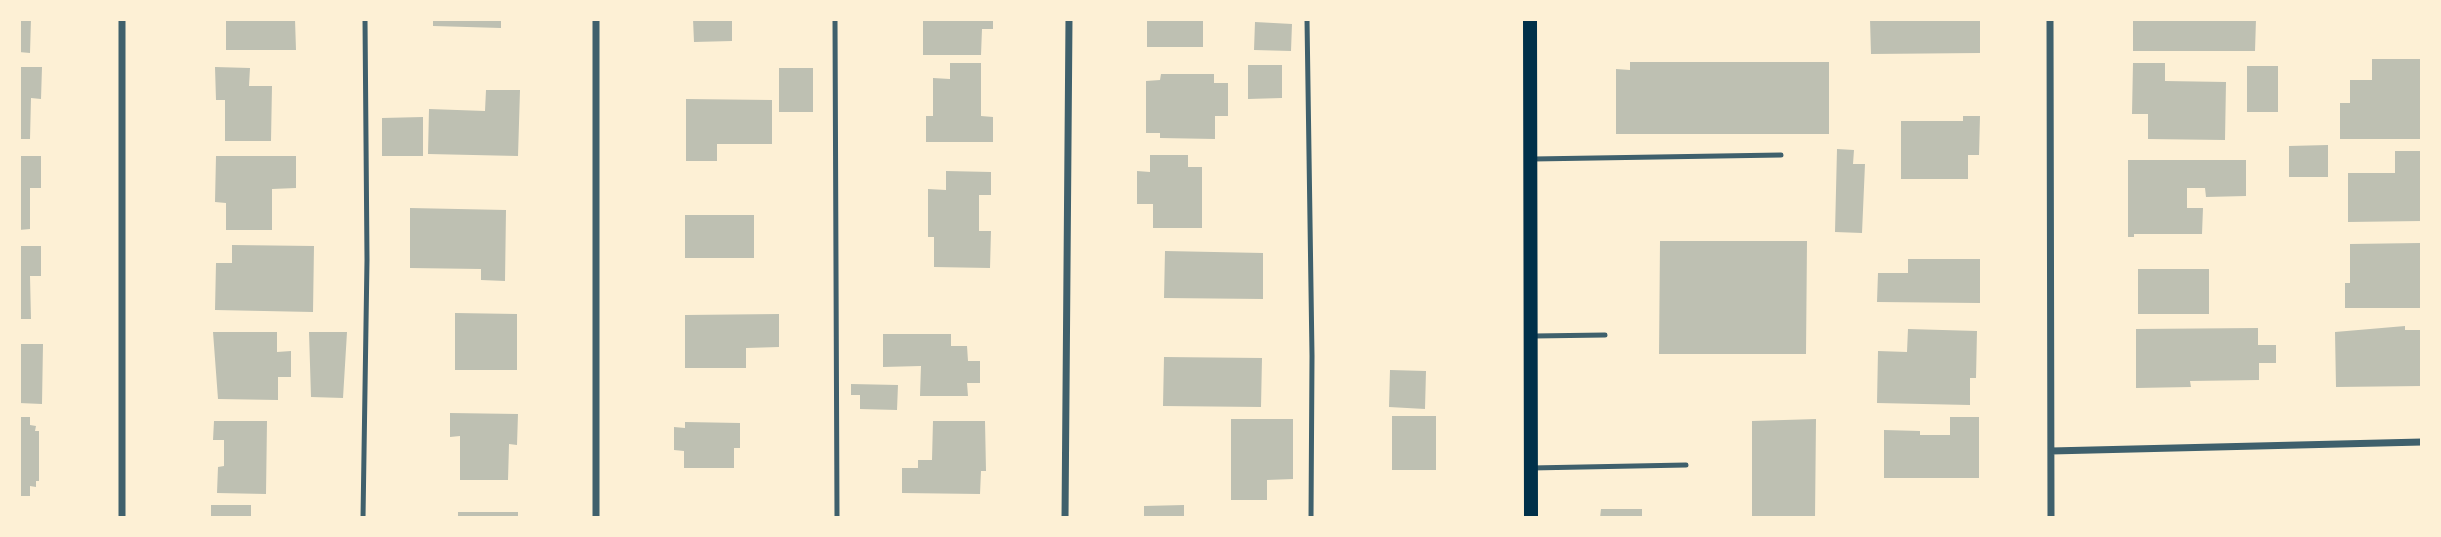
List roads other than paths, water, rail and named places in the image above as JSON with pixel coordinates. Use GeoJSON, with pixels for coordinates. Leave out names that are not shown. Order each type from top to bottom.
{"type":"FeatureCollection","features":[{"type":"Feature","properties":{"kind":"main road"},"geometry":{"type":"LineString","coordinates":[[1530,19],[1531,518]]}},
{"type":"Feature","properties":{"kind":"street"},"geometry":{"type":"LineString","coordinates":[[122,19],[122,518]]}},
{"type":"Feature","properties":{"kind":"street"},"geometry":{"type":"LineString","coordinates":[[596,19],[596,518]]}},
{"type":"Feature","properties":{"kind":"street"},"geometry":{"type":"LineString","coordinates":[[1065,518],[1069,19]]}},
{"type":"Feature","properties":{"kind":"street"},"geometry":{"type":"LineString","coordinates":[[2050,19],[2051,518]]}},
{"type":"Feature","properties":{"kind":"street"},"geometry":{"type":"LineString","coordinates":[[2051,451],[2422,442]]}},
{"type":"Feature","properties":{"kind":"lane"},"geometry":{"type":"LineString","coordinates":[[363,518],[367,260],[365,19]]}},
{"type":"Feature","properties":{"kind":"lane"},"geometry":{"type":"LineString","coordinates":[[835,19],[837,518]]}},
{"type":"Feature","properties":{"kind":"lane"},"geometry":{"type":"LineString","coordinates":[[1307,19],[1312,369],[1311,518]]}},
{"type":"Feature","properties":{"kind":"lane"},"geometry":{"type":"LineString","coordinates":[[1530,159],[1781,155]]}},
{"type":"Feature","properties":{"kind":"lane"},"geometry":{"type":"LineString","coordinates":[[1530,336],[1605,335]]}},
{"type":"Feature","properties":{"kind":"lane"},"geometry":{"type":"LineString","coordinates":[[1531,468],[1686,465]]}}]}
